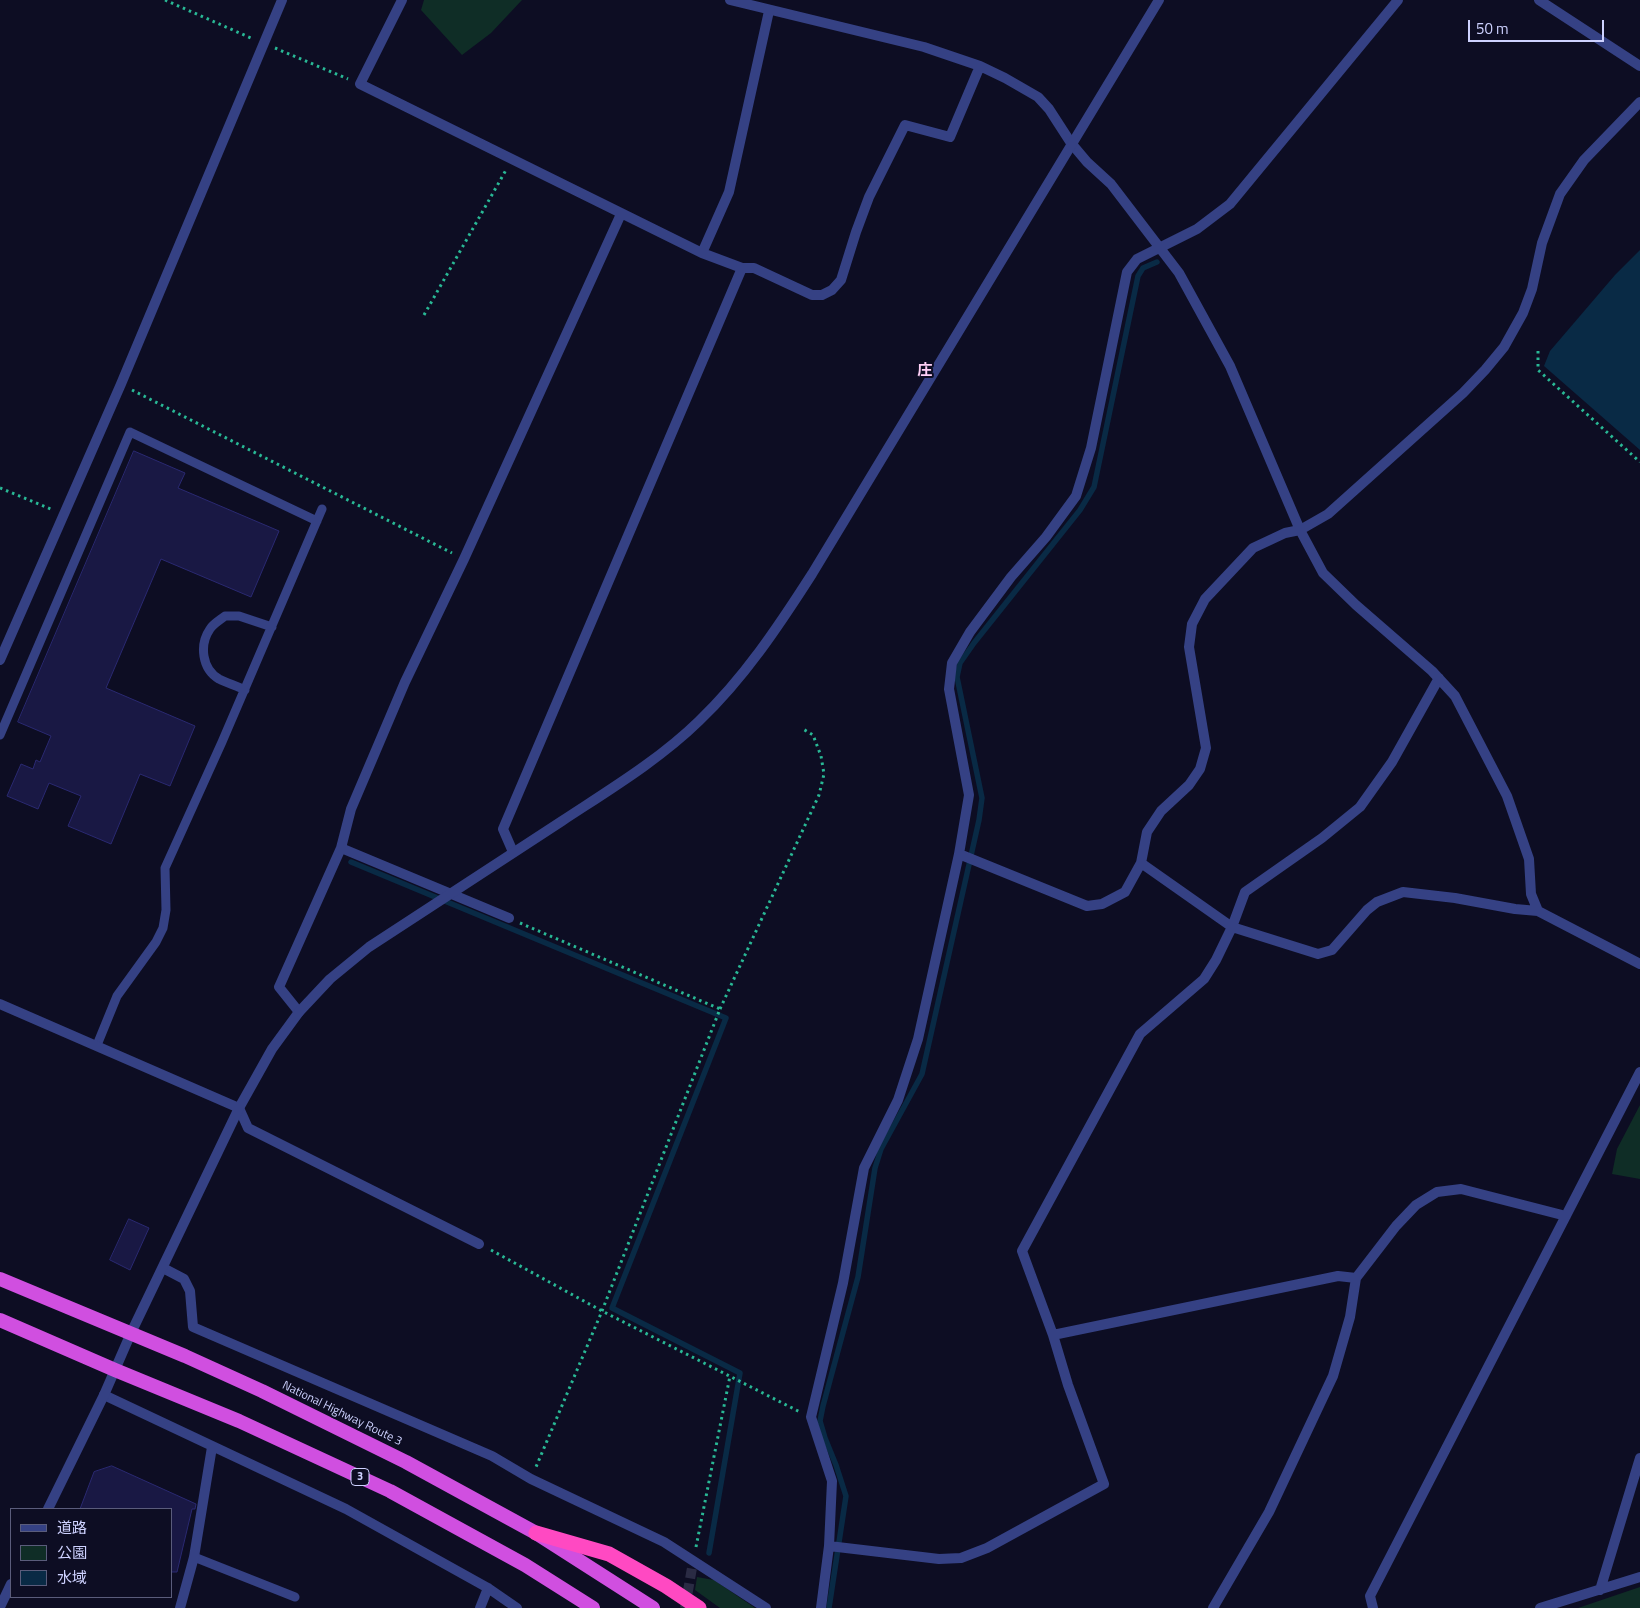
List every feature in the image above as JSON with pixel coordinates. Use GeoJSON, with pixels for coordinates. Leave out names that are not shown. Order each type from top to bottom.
{"type":"FeatureCollection","features":[{"type":"Feature","properties":{"kind":"highway","name":"National Highway Route 3"},"geometry":{"type":"LineString","coordinates":[[0,1279],[202,1363],[406,1462],[536,1533],[653,1608]]}},
{"type":"Feature","properties":{"kind":"highway","name":"3"},"geometry":{"type":"LineString","coordinates":[[0,1320],[239,1421],[390,1491],[525,1565],[593,1608]]}},
{"type":"Feature","properties":{"kind":"highway"},"geometry":{"type":"LineString","coordinates":[[536,1533],[609,1554],[666,1586],[699,1608]]}},
{"type":"Feature","properties":{"kind":"street"},"geometry":{"type":"LineString","coordinates":[[0,660],[121,384],[282,0]]}},
{"type":"Feature","properties":{"kind":"street"},"geometry":{"type":"LineString","coordinates":[[402,0],[360,84],[702,253],[742,268],[754,268],[812,295],[822,295],[832,290],[841,280],[869,197],[905,125],[950,137],[980,66]]}},
{"type":"Feature","properties":{"kind":"street"},"geometry":{"type":"LineString","coordinates":[[730,0],[769,11],[924,47],[980,66],[1005,78],[1038,98],[1049,109],[1086,162],[1111,184],[1179,273],[1230,366],[1300,530],[1324,573],[1356,605],[1439,678],[1455,696],[1507,796],[1529,859],[1531,894],[1538,911]]}},
{"type":"Feature","properties":{"kind":"street"},"geometry":{"type":"LineString","coordinates":[[48,1508],[104,1395],[131,1333],[239,1108],[272,1049],[299,1012],[330,979],[369,947],[652,760],[698,723],[722,699],[778,628],[812,574],[1159,0]]}},
{"type":"Feature","properties":{"kind":"street"},"geometry":{"type":"LineString","coordinates":[[821,1608],[829,1546],[832,1481],[811,1417],[843,1283],[864,1168],[898,1100],[918,1040],[958,854],[968,795],[949,689],[952,663],[970,632],[1011,577],[1046,537],[1076,496],[1092,448],[1127,272],[1137,259],[1197,229],[1230,204],[1398,0]]}},
{"type":"Feature","properties":{"kind":"street"},"geometry":{"type":"LineString","coordinates":[[1539,0],[1640,66]]}},
{"type":"Feature","properties":{"kind":"street"},"geometry":{"type":"LineString","coordinates":[[702,253],[729,192],[769,11]]}},
{"type":"Feature","properties":{"kind":"street"},"geometry":{"type":"LineString","coordinates":[[958,854],[1087,906],[1102,904],[1125,892],[1141,863],[1147,832],[1161,811],[1189,785],[1200,769],[1206,748],[1189,648],[1192,624],[1205,600],[1253,548],[1285,534],[1300,530],[1328,514],[1456,399],[1485,370],[1504,347],[1523,312],[1532,289],[1542,243],[1560,194],[1584,160],[1640,102]]}},
{"type":"Feature","properties":{"kind":"street"},"geometry":{"type":"LineString","coordinates":[[299,1012],[279,987],[340,848],[351,809],[405,682],[464,559],[621,214]]}},
{"type":"Feature","properties":{"kind":"street"},"geometry":{"type":"LineString","coordinates":[[513,852],[503,829],[742,268]]}},
{"type":"Feature","properties":{"kind":"street"},"geometry":{"type":"LineString","coordinates":[[829,1546],[939,1559],[961,1558],[987,1548],[1104,1484],[1022,1251],[1140,1034],[1204,979],[1216,960],[1232,927],[1245,892],[1322,838],[1360,807],[1392,762],[1439,678]]}},
{"type":"Feature","properties":{"kind":"street"},"geometry":{"type":"LineString","coordinates":[[340,848],[509,918]]}},
{"type":"Feature","properties":{"kind":"street"},"geometry":{"type":"LineString","coordinates":[[1141,863],[1232,927],[1318,954],[1332,950],[1367,910],[1377,902],[1403,892],[1538,911],[1640,964]]}},
{"type":"Feature","properties":{"kind":"street"},"geometry":{"type":"LineString","coordinates":[[0,1004],[239,1108],[248,1128],[479,1244]]}},
{"type":"Feature","properties":{"kind":"street"},"geometry":{"type":"LineString","coordinates":[[1364,1608],[1640,1072]]}},
{"type":"Feature","properties":{"kind":"street"},"geometry":{"type":"LineString","coordinates":[[1213,1608],[1269,1512],[1334,1376],[1350,1317],[1356,1278],[1396,1226],[1416,1205],[1437,1192],[1461,1189],[1566,1216]]}},
{"type":"Feature","properties":{"kind":"street"},"geometry":{"type":"LineString","coordinates":[[163,1268],[184,1279],[190,1291],[193,1327],[492,1456],[531,1479],[664,1542],[766,1608]]}},
{"type":"Feature","properties":{"kind":"street"},"geometry":{"type":"LineString","coordinates":[[1053,1335],[1338,1276],[1356,1278]]}},
{"type":"Feature","properties":{"kind":"street"},"geometry":{"type":"LineString","coordinates":[[104,1395],[346,1509],[488,1588],[517,1608]]}},
{"type":"Feature","properties":{"kind":"street"},"geometry":{"type":"LineString","coordinates":[[180,1608],[194,1557],[212,1447]]}},
{"type":"Feature","properties":{"kind":"street"},"geometry":{"type":"LineString","coordinates":[[1600,1590],[1640,1458]]}},
{"type":"Feature","properties":{"kind":"street"},"geometry":{"type":"LineString","coordinates":[[1540,1608],[1640,1577]]}},
{"type":"Feature","properties":{"kind":"street"},"geometry":{"type":"LineString","coordinates":[[0,1607],[10,1586]]}},
{"type":"Feature","properties":{"kind":"street"},"geometry":{"type":"LineString","coordinates":[[480,1608],[488,1588]]}},
{"type":"Feature","properties":{"kind":"street"},"geometry":{"type":"LineString","coordinates":[[1370,1596],[1373,1608]]}},
{"type":"Feature","properties":{"kind":"lane"},"geometry":{"type":"LineString","coordinates":[[0,735],[130,432],[317,521]]}},
{"type":"Feature","properties":{"kind":"lane"},"geometry":{"type":"LineString","coordinates":[[97,1045],[117,996],[156,942],[163,928],[166,910],[166,868],[245,690],[322,509]]}},
{"type":"Feature","properties":{"kind":"lane"},"geometry":{"type":"LineString","coordinates":[[245,690],[218,678],[209,670],[203,658],[204,645],[210,630],[225,616],[239,616],[272,627]]}},
{"type":"Feature","properties":{"kind":"lane"},"geometry":{"type":"LineString","coordinates":[[194,1557],[295,1597]]}},
{"type":"Feature","properties":{"kind":"path"},"geometry":{"type":"LineString","coordinates":[[165,0],[360,84]]}},
{"type":"Feature","properties":{"kind":"path"},"geometry":{"type":"LineString","coordinates":[[424,314],[512,158]]}},
{"type":"Feature","properties":{"kind":"path"},"geometry":{"type":"LineString","coordinates":[[1538,351],[1538,370],[1640,462]]}},
{"type":"Feature","properties":{"kind":"path"},"geometry":{"type":"LineString","coordinates":[[121,384],[464,559]]}},
{"type":"Feature","properties":{"kind":"path"},"geometry":{"type":"LineString","coordinates":[[0,488],[64,514]]}},
{"type":"Feature","properties":{"kind":"path"},"geometry":{"type":"LineString","coordinates":[[531,1479],[602,1311],[720,1009],[819,795],[824,774],[821,756],[813,735],[803,729]]}},
{"type":"Feature","properties":{"kind":"path"},"geometry":{"type":"LineString","coordinates":[[509,918],[720,1009]]}},
{"type":"Feature","properties":{"kind":"path"},"geometry":{"type":"LineString","coordinates":[[479,1244],[602,1311],[811,1417]]}},
{"type":"Feature","properties":{"kind":"path"},"geometry":{"type":"LineString","coordinates":[[694,1562],[730,1376]]}},
{"type":"Feature","properties":{"kind":"green space"},"geometry":{"type":"Polygon","coordinates":[[[424,0],[522,0],[491,33],[462,55],[421,10],[424,0]]]}},
{"type":"Feature","properties":{"kind":"green space"},"geometry":{"type":"Polygon","coordinates":[[[1640,1105],[1640,1179],[1612,1174],[1617,1149],[1640,1105]]]}},
{"type":"Feature","properties":{"kind":"green space"},"geometry":{"type":"Polygon","coordinates":[[[697,1577],[714,1580],[755,1608],[720,1608],[695,1590],[697,1577]]]}},
{"type":"Feature","properties":{"kind":"green space"},"geometry":{"type":"Polygon","coordinates":[[[1640,1587],[1640,1608],[1578,1608],[1640,1587]]]}},
{"type":"Feature","properties":{"kind":"water"},"geometry":{"type":"Polygon","coordinates":[[[1640,250],[1640,450],[1544,366],[1550,351],[1615,275],[1640,250]]]}},
{"type":"Feature","properties":{"kind":"building"},"geometry":{"type":"Polygon","coordinates":[[[134,451],[185,473],[178,488],[279,531],[251,597],[161,559],[106,688],[195,726],[170,786],[140,774],[111,844],[68,826],[81,796],[49,783],[38,809],[7,796],[21,764],[33,769],[36,760],[40,762],[51,736],[18,722],[134,451]]]}},
{"type":"Feature","properties":{"kind":"building"},"geometry":{"type":"Polygon","coordinates":[[[129,1219],[149,1228],[130,1270],[110,1260],[129,1219]]]}},
{"type":"Feature","properties":{"kind":"building"},"geometry":{"type":"Polygon","coordinates":[[[112,1466],[196,1504],[195,1509],[192,1509],[177,1572],[172,1572],[172,1508],[80,1508],[94,1472],[112,1466]]]}},
{"type":"Feature","properties":{"kind":"waterway"},"geometry":{"type":"LineString","coordinates":[[829,1608],[846,1496],[820,1421],[858,1277],[875,1168],[881,1149],[922,1074],[979,820],[982,798],[957,677],[960,663],[1080,510],[1094,487],[1138,276],[1143,268],[1157,262]]}},
{"type":"Feature","properties":{"kind":"waterway"},"geometry":{"type":"LineString","coordinates":[[351,862],[726,1018],[612,1308],[740,1373],[709,1553]]}},
{"type":"Feature","properties":{"kind":"tunnel"},"geometry":{"type":"LineString","coordinates":[[685,1608],[693,1562]]}},
{"type":"Feature","properties":{"kind":"district","name":"庄"},"geometry":{"type":"Point","coordinates":[925,371]}}]}
